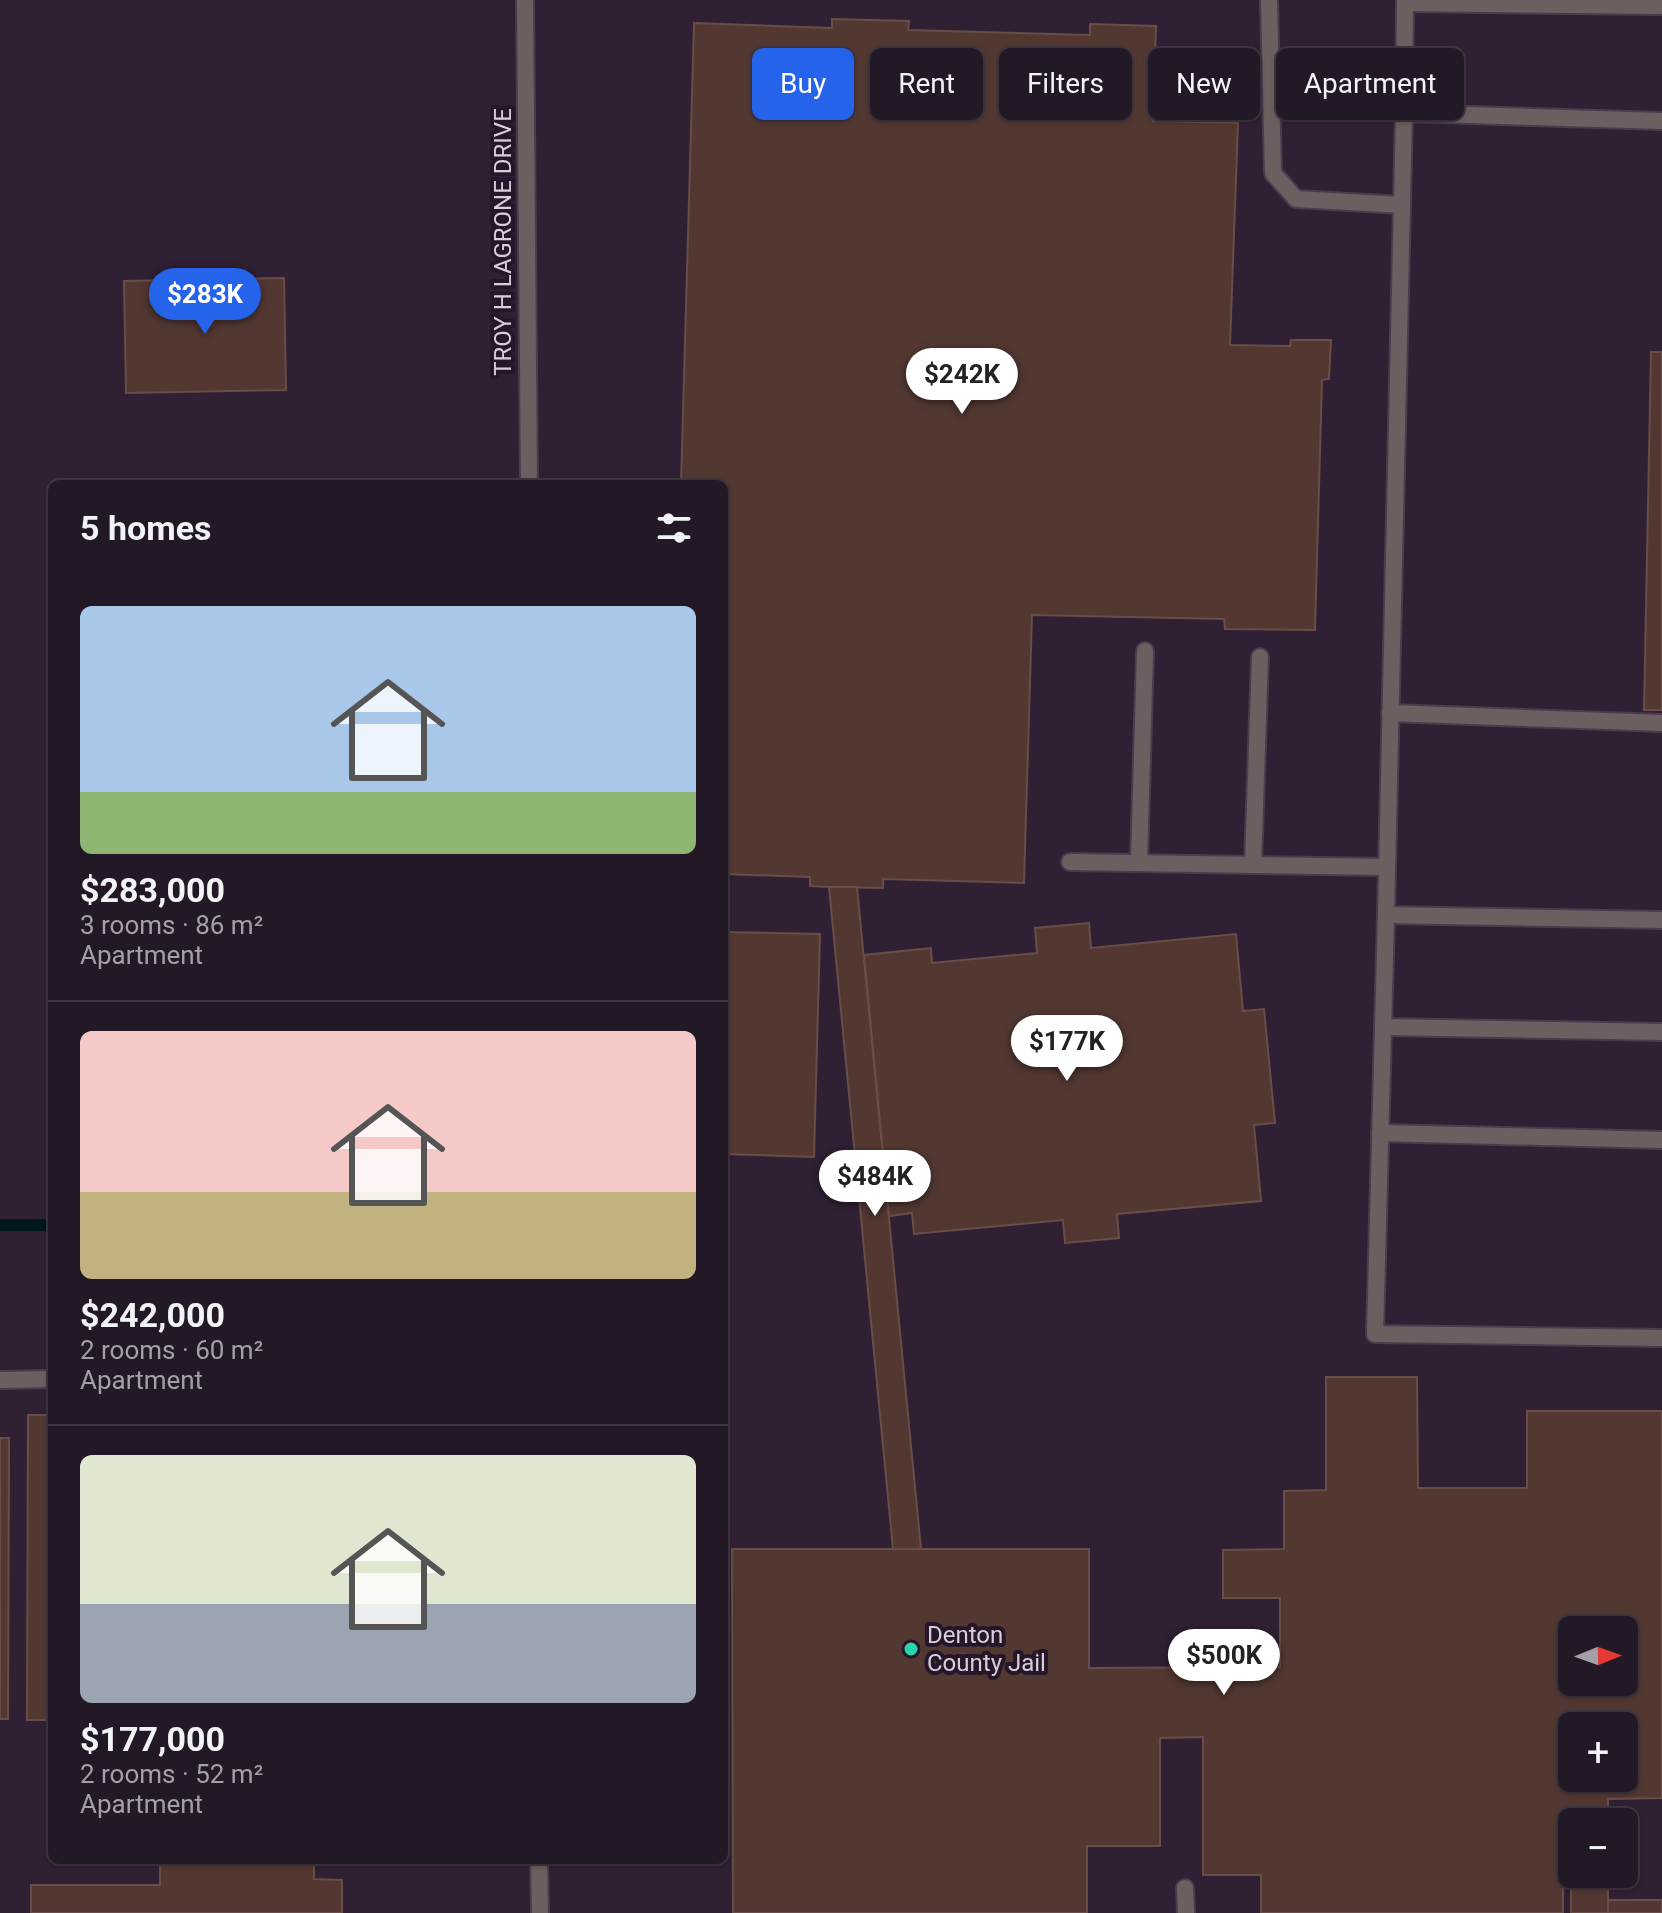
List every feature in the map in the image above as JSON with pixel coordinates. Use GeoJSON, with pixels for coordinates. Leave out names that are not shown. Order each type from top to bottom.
{"type":"FeatureCollection","features":[{"type":"Feature","properties":{"kind":"lane","name":"TROY H LAGRONE DRIVE"},"geometry":{"type":"LineString","coordinates":[[525,0],[529,480]]}},
{"type":"Feature","properties":{"kind":"lane"},"geometry":{"type":"LineString","coordinates":[[1269,0],[1273,173],[1296,199],[1402,205]]}},
{"type":"Feature","properties":{"kind":"lane"},"geometry":{"type":"LineString","coordinates":[[1405,48],[1405,1],[1662,6]]}},
{"type":"Feature","properties":{"kind":"lane"},"geometry":{"type":"LineString","coordinates":[[1464,115],[1662,121]]}},
{"type":"Feature","properties":{"kind":"lane"},"geometry":{"type":"LineString","coordinates":[[1404,120],[1375,1334],[1662,1338]]}},
{"type":"Feature","properties":{"kind":"lane"},"geometry":{"type":"LineString","coordinates":[[1139,863],[1145,651]]}},
{"type":"Feature","properties":{"kind":"lane"},"geometry":{"type":"LineString","coordinates":[[1253,865],[1260,657]]}},
{"type":"Feature","properties":{"kind":"lane"},"geometry":{"type":"LineString","coordinates":[[1390,713],[1662,723]]}},
{"type":"Feature","properties":{"kind":"lane"},"geometry":{"type":"LineString","coordinates":[[1070,862],[1387,867]]}},
{"type":"Feature","properties":{"kind":"lane"},"geometry":{"type":"LineString","coordinates":[[1386,915],[1662,920]]}},
{"type":"Feature","properties":{"kind":"lane"},"geometry":{"type":"LineString","coordinates":[[1383,1027],[1662,1032]]}},
{"type":"Feature","properties":{"kind":"lane"},"geometry":{"type":"LineString","coordinates":[[1380,1133],[1662,1140]]}},
{"type":"Feature","properties":{"kind":"lane"},"geometry":{"type":"LineString","coordinates":[[0,1380],[48,1379]]}},
{"type":"Feature","properties":{"kind":"lane"},"geometry":{"type":"LineString","coordinates":[[539,1864],[540,1913]]}},
{"type":"Feature","properties":{"kind":"lane"},"geometry":{"type":"LineString","coordinates":[[1185,1888],[1186,1913]]}},
{"type":"Feature","properties":{"kind":"building"},"geometry":{"type":"Polygon","coordinates":[[[832,19],[909,21],[908,30],[1090,35],[1090,24],[1156,26],[1155,48],[1148,48],[1148,120],[1238,123],[1230,345],[1290,346],[1291,340],[1331,340],[1329,379],[1322,380],[1315,630],[1225,629],[1224,619],[1032,615],[1024,883],[883,879],[883,888],[829,887],[810,886],[810,877],[728,874],[728,480],[681,480],[694,23],[832,28],[832,19]]]}},
{"type":"Feature","properties":{"kind":"building"},"geometry":{"type":"Polygon","coordinates":[[[284,278],[286,390],[126,393],[124,281],[284,278]]]}},
{"type":"Feature","properties":{"kind":"building"},"geometry":{"type":"Polygon","coordinates":[[[1651,352],[1662,352],[1662,710],[1644,710],[1651,352]]]}},
{"type":"Feature","properties":{"kind":"building"},"geometry":{"type":"Polygon","coordinates":[[[829,887],[857,887],[921,1549],[893,1549],[829,887]]]}},
{"type":"Feature","properties":{"kind":"building"},"geometry":{"type":"Polygon","coordinates":[[[1089,923],[1091,948],[1236,934],[1243,1011],[1264,1009],[1275,1123],[1254,1125],[1261,1201],[1117,1214],[1119,1238],[1065,1243],[1063,1220],[914,1234],[912,1213],[889,1216],[864,955],[931,948],[932,963],[1037,953],[1035,928],[1089,923]]]}},
{"type":"Feature","properties":{"kind":"building"},"geometry":{"type":"Polygon","coordinates":[[[728,932],[820,934],[814,1157],[728,1154],[728,932]]]}},
{"type":"Feature","properties":{"kind":"building","name":"Denton County Jail"},"geometry":{"type":"Polygon","coordinates":[[[1326,1377],[1417,1377],[1418,1488],[1527,1488],[1527,1411],[1662,1411],[1662,1798],[1608,1799],[1608,1808],[1558,1808],[1558,1888],[1563,1888],[1563,1913],[1261,1913],[1261,1875],[1203,1875],[1203,1737],[1160,1738],[1160,1846],[1087,1846],[1087,1913],[733,1913],[732,1549],[1089,1549],[1089,1668],[1280,1667],[1280,1598],[1223,1598],[1223,1550],[1284,1549],[1284,1491],[1326,1490],[1326,1377]]]}},
{"type":"Feature","properties":{"kind":"building"},"geometry":{"type":"Polygon","coordinates":[[[28,1415],[48,1415],[48,1720],[27,1720],[28,1415]]]}},
{"type":"Feature","properties":{"kind":"building"},"geometry":{"type":"Polygon","coordinates":[[[0,1438],[9,1438],[8,1719],[0,1719],[0,1438]]]}},
{"type":"Feature","properties":{"kind":"building"},"geometry":{"type":"Polygon","coordinates":[[[160,1864],[314,1864],[314,1879],[342,1880],[342,1913],[31,1913],[31,1885],[160,1885],[160,1864]]]}},
{"type":"Feature","properties":{"kind":"building"},"geometry":{"type":"Polygon","coordinates":[[[1571,1888],[1608,1888],[1608,1913],[1571,1913],[1571,1888]]]}},
{"type":"Feature","properties":{"kind":"building"},"geometry":{"type":"Polygon","coordinates":[[[1608,1900],[1662,1900],[1662,1913],[1608,1913],[1608,1900]]]}},
{"type":"Feature","properties":{"kind":"waterway"},"geometry":{"type":"LineString","coordinates":[[0,1225],[48,1225]]}},
{"type":"Feature","properties":{"kind":"place","name":"Denton County Jail"},"geometry":{"type":"Point","coordinates":[911,1649]}}]}
